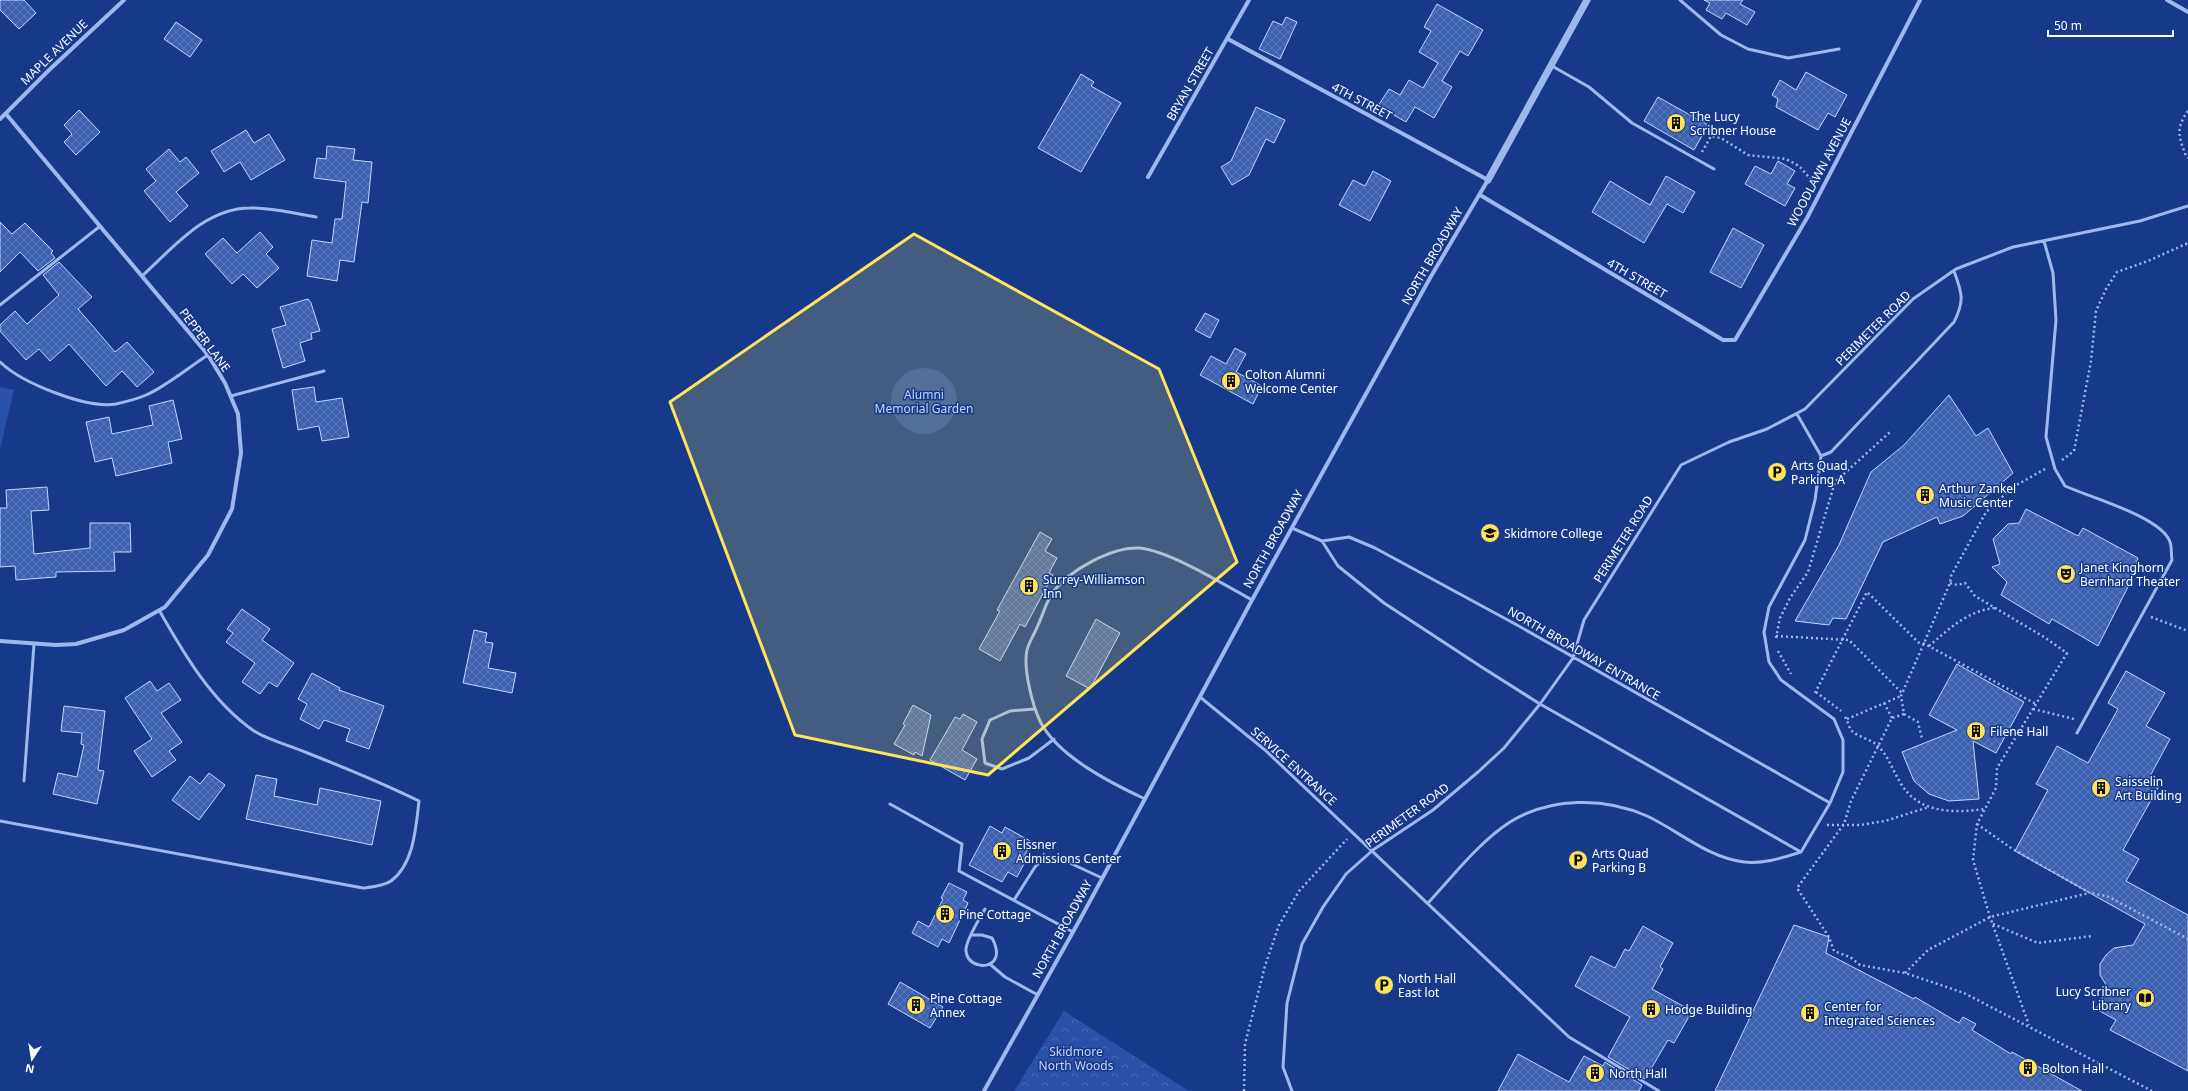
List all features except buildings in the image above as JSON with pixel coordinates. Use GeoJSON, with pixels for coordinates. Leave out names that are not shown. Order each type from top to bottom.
{"type":"FeatureCollection","features":[{"type":"Feature","properties":{"kind":"street","name":"MAPLE AVENUE"},"geometry":{"type":"LineString","coordinates":[[0,119],[47,72],[124,0]]}},
{"type":"Feature","properties":{"kind":"street","name":"BRYAN STREET"},"geometry":{"type":"LineString","coordinates":[[1148,177],[1249,0]]}},
{"type":"Feature","properties":{"kind":"street","name":"NORTH BROADWAY"},"geometry":{"type":"LineString","coordinates":[[984,1091],[1073,932],[1252,600],[1430,278],[1480,195],[1587,0]]}},
{"type":"Feature","properties":{"kind":"street","name":"WOODLAWN AVENUE"},"geometry":{"type":"LineString","coordinates":[[1723,340],[1735,340],[1821,191],[1920,0]]}},
{"type":"Feature","properties":{"kind":"street"},"geometry":{"type":"LineString","coordinates":[[2166,0],[2188,12]]}},
{"type":"Feature","properties":{"kind":"street","name":"4TH STREET"},"geometry":{"type":"LineString","coordinates":[[1228,39],[1488,180]]}},
{"type":"Feature","properties":{"kind":"street","name":"PEPPER LANE"},"geometry":{"type":"LineString","coordinates":[[0,641],[56,645],[76,644],[124,630],[165,607],[208,555],[232,509],[241,453],[238,414],[225,383],[208,355],[99,227],[6,114]]}},
{"type":"Feature","properties":{"kind":"street","name":"4TH STREET"},"geometry":{"type":"LineString","coordinates":[[1480,195],[1723,340]]}},
{"type":"Feature","properties":{"kind":"lane"},"geometry":{"type":"LineString","coordinates":[[1680,0],[1721,35],[1748,49],[1788,58],[1839,49]]}},
{"type":"Feature","properties":{"kind":"lane"},"geometry":{"type":"LineString","coordinates":[[1552,66],[1589,87],[1632,122],[1714,169]]}},
{"type":"Feature","properties":{"kind":"lane","name":"PERIMETER ROAD"},"geometry":{"type":"LineString","coordinates":[[1292,1091],[1283,1067],[1287,1002],[1302,944],[1323,907],[1346,874],[1373,850],[1433,810],[1478,772],[1504,748],[1540,704],[1573,658],[1584,620],[1681,465],[1729,442],[1767,429],[1805,409],[1913,299],[1954,271],[2013,247],[2140,221],[2188,206]]}},
{"type":"Feature","properties":{"kind":"lane"},"geometry":{"type":"LineString","coordinates":[[142,276],[198,225],[224,212],[250,208],[316,217]]}},
{"type":"Feature","properties":{"kind":"lane"},"geometry":{"type":"LineString","coordinates":[[0,305],[99,227]]}},
{"type":"Feature","properties":{"kind":"lane"},"geometry":{"type":"LineString","coordinates":[[2044,241],[2053,273],[2056,320],[2046,437],[2054,464],[2065,486],[2139,516],[2159,526],[2170,541],[2172,560],[2077,733]]}},
{"type":"Feature","properties":{"kind":"lane"},"geometry":{"type":"LineString","coordinates":[[1821,456],[1831,452],[1954,322],[1961,307],[1961,291],[1954,271]]}},
{"type":"Feature","properties":{"kind":"lane"},"geometry":{"type":"LineString","coordinates":[[0,362],[7,369],[38,386],[83,401],[115,404],[146,395],[208,355]]}},
{"type":"Feature","properties":{"kind":"lane"},"geometry":{"type":"LineString","coordinates":[[231,396],[324,371]]}},
{"type":"Feature","properties":{"kind":"lane"},"geometry":{"type":"LineString","coordinates":[[1428,903],[1482,845],[1510,822],[1537,808],[1573,803],[1609,804],[1646,816],[1716,855],[1744,862],[1768,862],[1800,852],[1830,803],[1843,772],[1843,740],[1834,719],[1781,680],[1769,662],[1764,632],[1769,606],[1805,540],[1814,500],[1821,456],[1796,414]]}},
{"type":"Feature","properties":{"kind":"lane"},"geometry":{"type":"LineString","coordinates":[[1292,528],[1322,541],[1338,566],[1384,603],[1540,704],[1800,852]]}},
{"type":"Feature","properties":{"kind":"lane","name":"NORTH BROADWAY ENTRANCE"},"geometry":{"type":"LineString","coordinates":[[1322,541],[1349,537],[1375,548],[1517,625],[1830,803]]}},
{"type":"Feature","properties":{"kind":"lane"},"geometry":{"type":"LineString","coordinates":[[1145,799],[1113,784],[1067,754],[1040,722],[1028,691],[1027,651],[1052,594],[1064,579],[1091,561],[1118,552],[1140,548],[1172,558],[1252,600]]}},
{"type":"Feature","properties":{"kind":"lane"},"geometry":{"type":"LineString","coordinates":[[0,821],[363,888],[390,882],[404,866],[415,835],[419,801],[376,780],[256,732],[232,713],[212,690],[179,647],[159,610]]}},
{"type":"Feature","properties":{"kind":"lane"},"geometry":{"type":"LineString","coordinates":[[24,781],[34,644]]}},
{"type":"Feature","properties":{"kind":"lane","name":"SERVICE ENTRANCE"},"geometry":{"type":"LineString","coordinates":[[1200,697],[1265,750],[1354,832],[1569,1037],[1659,1091]]}},
{"type":"Feature","properties":{"kind":"lane"},"geometry":{"type":"LineString","coordinates":[[1035,709],[1010,712],[990,720],[982,739],[985,763],[1002,769],[1029,758],[1054,739]]}},
{"type":"Feature","properties":{"kind":"lane"},"geometry":{"type":"LineString","coordinates":[[890,804],[962,844],[959,870],[1073,932]]}},
{"type":"Feature","properties":{"kind":"lane"},"geometry":{"type":"LineString","coordinates":[[1014,900],[1035,867],[1045,857],[1057,857],[1102,878]]}},
{"type":"Feature","properties":{"kind":"lane"},"geometry":{"type":"LineString","coordinates":[[972,935],[982,935],[992,938],[997,949],[995,960],[991,965],[982,966],[974,964],[968,958],[966,950],[972,935],[985,909]]}},
{"type":"Feature","properties":{"kind":"lane"},"geometry":{"type":"LineString","coordinates":[[991,965],[1005,977],[1038,995]]}},
{"type":"Feature","properties":{"kind":"path"},"geometry":{"type":"LineString","coordinates":[[2188,111],[2181,123],[2178,134],[2188,158]]}},
{"type":"Feature","properties":{"kind":"path"},"geometry":{"type":"LineString","coordinates":[[1697,160],[1711,136],[1721,138],[1748,155],[1786,160],[1799,166],[1821,191]]}},
{"type":"Feature","properties":{"kind":"path"},"geometry":{"type":"LineString","coordinates":[[1904,714],[1901,694],[1950,583],[1951,576],[1986,512],[2013,487],[2067,458],[2074,451],[2091,361],[2096,311],[2106,289],[2117,272],[2188,243]]}},
{"type":"Feature","properties":{"kind":"path"},"geometry":{"type":"LineString","coordinates":[[1777,642],[1776,636],[1780,618],[1790,598],[1808,572],[1835,482],[1890,432]]}},
{"type":"Feature","properties":{"kind":"path"},"geometry":{"type":"LineString","coordinates":[[1950,583],[1957,585],[1965,583],[1975,596],[2068,653],[1997,768],[1996,788],[1977,824],[1973,860],[1992,924],[2029,1026]]}},
{"type":"Feature","properties":{"kind":"path"},"geometry":{"type":"LineString","coordinates":[[1811,701],[1867,592],[1922,644],[1929,646],[2036,704]]}},
{"type":"Feature","properties":{"kind":"path"},"geometry":{"type":"LineString","coordinates":[[1929,646],[1962,618],[1982,609],[1996,608]]}},
{"type":"Feature","properties":{"kind":"path"},"geometry":{"type":"LineString","coordinates":[[2143,613],[2188,631]]}},
{"type":"Feature","properties":{"kind":"path"},"geometry":{"type":"LineString","coordinates":[[1776,636],[1844,638],[1849,640],[1901,694]]}},
{"type":"Feature","properties":{"kind":"path"},"geometry":{"type":"LineString","coordinates":[[1778,647],[1778,652],[1791,674],[1797,679]]}},
{"type":"Feature","properties":{"kind":"path"},"geometry":{"type":"LineString","coordinates":[[1809,688],[1839,708],[1852,732],[1879,746],[1908,793],[1929,807],[1952,812],[1985,809]]}},
{"type":"Feature","properties":{"kind":"path"},"geometry":{"type":"LineString","coordinates":[[1846,719],[1901,694]]}},
{"type":"Feature","properties":{"kind":"path"},"geometry":{"type":"LineString","coordinates":[[1884,703],[1892,718]]}},
{"type":"Feature","properties":{"kind":"path"},"geometry":{"type":"LineString","coordinates":[[2033,709],[2084,721]]}},
{"type":"Feature","properties":{"kind":"path"},"geometry":{"type":"LineString","coordinates":[[1922,739],[1918,722],[1904,714],[1892,718],[1850,801],[1844,824],[1797,888],[1829,937],[1834,951],[1850,957],[1860,965],[1905,973],[1964,993],[2152,1091]]}},
{"type":"Feature","properties":{"kind":"path"},"geometry":{"type":"LineString","coordinates":[[1817,825],[1860,825],[1885,821],[1929,807]]}},
{"type":"Feature","properties":{"kind":"path"},"geometry":{"type":"LineString","coordinates":[[1977,824],[2011,848],[2090,893],[2107,896],[2188,939]]}},
{"type":"Feature","properties":{"kind":"path"},"geometry":{"type":"LineString","coordinates":[[1244,1091],[1245,1044],[1264,966],[1279,925],[1299,891],[1354,832]]}},
{"type":"Feature","properties":{"kind":"path"},"geometry":{"type":"LineString","coordinates":[[1905,973],[1928,950],[1990,917],[2090,893]]}},
{"type":"Feature","properties":{"kind":"path"},"geometry":{"type":"LineString","coordinates":[[1992,924],[2038,943],[2092,936]]}},
{"type":"Feature","properties":{"kind":"highlighted area"},"geometry":{"type":"Polygon","coordinates":[[[914,234],[1159,369],[1237,562],[988,775],[795,735],[670,402],[914,234]]]}},
{"type":"Feature","properties":{"kind":"green space","name":"Alumni Memorial Garden"},"geometry":{"type":"Polygon","coordinates":[[[924,368],[936,371],[947,378],[954,389],[957,401],[954,413],[947,424],[936,431],[924,434],[912,431],[901,424],[894,413],[891,401],[894,389],[901,378],[912,371],[924,368]]]}},
{"type":"Feature","properties":{"kind":"green space"},"geometry":{"type":"Polygon","coordinates":[[[0,387],[14,390],[0,449],[0,387]]]}},
{"type":"Feature","properties":{"kind":"green space","name":"Skidmore North Woods"},"geometry":{"type":"Polygon","coordinates":[[[1064,1011],[1189,1091],[1014,1091],[1064,1011]]]}},
{"type":"Feature","properties":{"kind":"place","name":"The Lucy Scribner House"},"geometry":{"type":"Point","coordinates":[1676,123]}},
{"type":"Feature","properties":{"kind":"place","name":"Colton Alumni Welcome Center"},"geometry":{"type":"Point","coordinates":[1231,381]}},
{"type":"Feature","properties":{"kind":"place","name":"Arts Quad Parking A"},"geometry":{"type":"Point","coordinates":[1777,472]}},
{"type":"Feature","properties":{"kind":"place","name":"Arthur Zankel Music Center"},"geometry":{"type":"Point","coordinates":[1925,495]}},
{"type":"Feature","properties":{"kind":"place","name":"Skidmore College"},"geometry":{"type":"Point","coordinates":[1490,533]}},
{"type":"Feature","properties":{"kind":"place","name":"Janet Kinghorn Bernhard Theater"},"geometry":{"type":"Point","coordinates":[2066,574]}},
{"type":"Feature","properties":{"kind":"place","name":"Surrey-Williamson Inn"},"geometry":{"type":"Point","coordinates":[1029,586]}},
{"type":"Feature","properties":{"kind":"place","name":"Filene Hall"},"geometry":{"type":"Point","coordinates":[1976,731]}},
{"type":"Feature","properties":{"kind":"place","name":"Saisselin Art Building"},"geometry":{"type":"Point","coordinates":[2101,788]}},
{"type":"Feature","properties":{"kind":"place","name":"Elssner Admissions Center"},"geometry":{"type":"Point","coordinates":[1002,851]}},
{"type":"Feature","properties":{"kind":"place","name":"Arts Quad Parking B"},"geometry":{"type":"Point","coordinates":[1578,860]}},
{"type":"Feature","properties":{"kind":"place","name":"Pine Cottage"},"geometry":{"type":"Point","coordinates":[945,914]}},
{"type":"Feature","properties":{"kind":"place","name":"North Hall East lot"},"geometry":{"type":"Point","coordinates":[1384,985]}},
{"type":"Feature","properties":{"kind":"place","name":"Lucy Scribner Library"},"geometry":{"type":"Point","coordinates":[2145,998]}},
{"type":"Feature","properties":{"kind":"place","name":"Pine Cottage Annex"},"geometry":{"type":"Point","coordinates":[916,1005]}},
{"type":"Feature","properties":{"kind":"place","name":"Hodge Building"},"geometry":{"type":"Point","coordinates":[1651,1009]}},
{"type":"Feature","properties":{"kind":"place","name":"Center for Integrated Sciences"},"geometry":{"type":"Point","coordinates":[1810,1013]}},
{"type":"Feature","properties":{"kind":"place","name":"Bolton Hall"},"geometry":{"type":"Point","coordinates":[2028,1068]}},
{"type":"Feature","properties":{"kind":"place","name":"North Hall"},"geometry":{"type":"Point","coordinates":[1595,1073]}}]}
